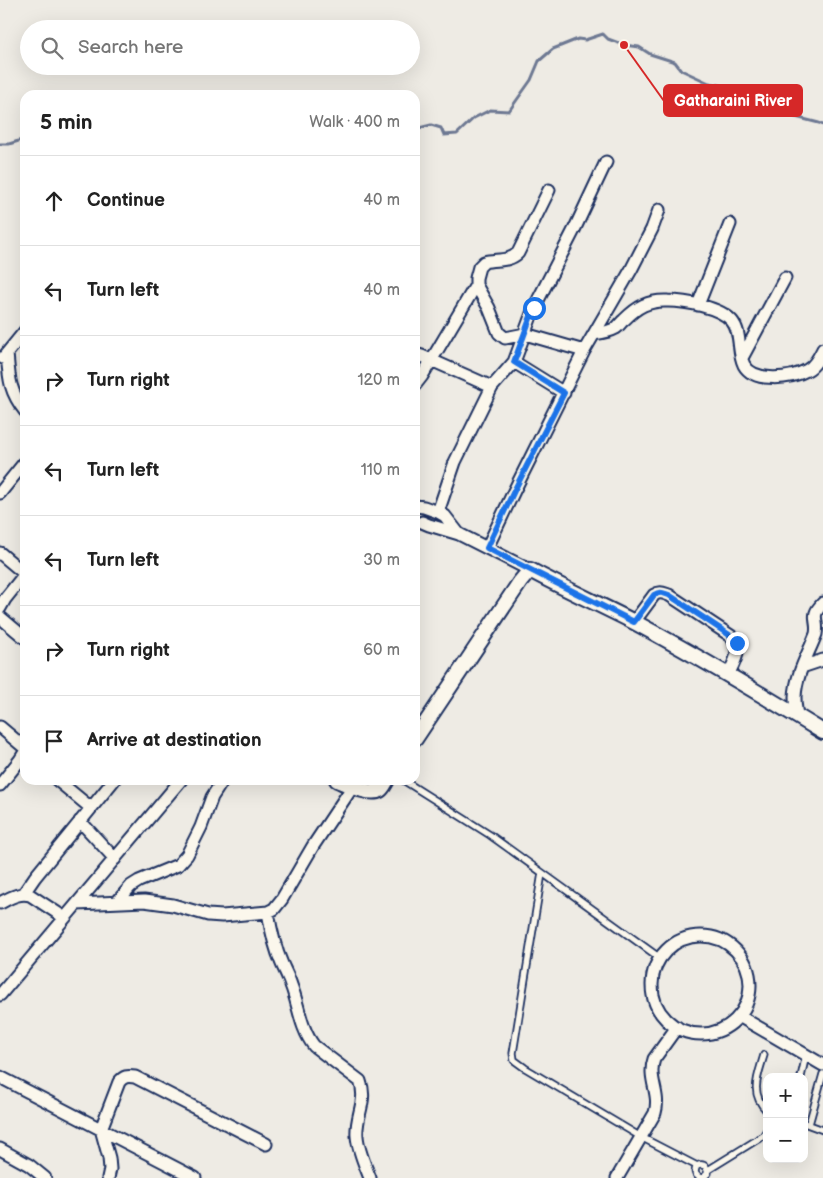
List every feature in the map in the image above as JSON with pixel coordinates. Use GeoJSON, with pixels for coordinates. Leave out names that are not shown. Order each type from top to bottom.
{"type":"FeatureCollection","features":[{"type":"Feature","properties":{"kind":"street"},"geometry":{"type":"LineString","coordinates":[[420,523],[436,511],[455,462],[492,386],[514,362],[534,308],[606,162]]}},
{"type":"Feature","properties":{"kind":"street"},"geometry":{"type":"LineString","coordinates":[[549,190],[518,253],[508,259],[484,262],[479,267],[476,285],[499,334],[505,338],[525,334],[584,351]]}},
{"type":"Feature","properties":{"kind":"street"},"geometry":{"type":"LineString","coordinates":[[487,548],[584,351],[632,270],[652,229],[658,210]]}},
{"type":"Feature","properties":{"kind":"street"},"geometry":{"type":"LineString","coordinates":[[698,305],[730,224]]}},
{"type":"Feature","properties":{"kind":"street"},"geometry":{"type":"LineString","coordinates":[[742,358],[785,278]]}},
{"type":"Feature","properties":{"kind":"street"},"geometry":{"type":"LineString","coordinates":[[420,377],[476,285]]}},
{"type":"Feature","properties":{"kind":"street"},"geometry":{"type":"LineString","coordinates":[[594,334],[615,328],[639,307],[652,302],[667,301],[712,308],[725,315],[732,322],[739,338],[744,366],[760,376],[769,378],[785,377],[809,370],[823,350]]}},
{"type":"Feature","properties":{"kind":"street"},"geometry":{"type":"LineString","coordinates":[[20,337],[4,357],[9,380],[20,403]]}},
{"type":"Feature","properties":{"kind":"street"},"geometry":{"type":"LineString","coordinates":[[420,355],[492,386]]}},
{"type":"Feature","properties":{"kind":"street"},"geometry":{"type":"LineString","coordinates":[[514,362],[564,393]]}},
{"type":"Feature","properties":{"kind":"street"},"geometry":{"type":"LineString","coordinates":[[0,493],[20,468]]}},
{"type":"Feature","properties":{"kind":"street"},"geometry":{"type":"LineString","coordinates":[[420,507],[446,516],[459,534]]}},
{"type":"Feature","properties":{"kind":"street"},"geometry":{"type":"LineString","coordinates":[[420,525],[428,525],[459,534],[634,622],[823,732]]}},
{"type":"Feature","properties":{"kind":"street"},"geometry":{"type":"LineString","coordinates":[[0,553],[20,570]]}},
{"type":"Feature","properties":{"kind":"street"},"geometry":{"type":"LineString","coordinates":[[420,732],[520,582],[530,570]]}},
{"type":"Feature","properties":{"kind":"street"},"geometry":{"type":"LineString","coordinates":[[0,608],[20,580]]}},
{"type":"Feature","properties":{"kind":"street"},"geometry":{"type":"LineString","coordinates":[[634,622],[654,595],[662,592],[669,595],[731,636],[737,643],[738,652],[728,675]]}},
{"type":"Feature","properties":{"kind":"street"},"geometry":{"type":"LineString","coordinates":[[797,716],[796,686],[802,666],[820,636],[817,629],[816,613],[823,603]]}},
{"type":"Feature","properties":{"kind":"street"},"geometry":{"type":"LineString","coordinates":[[0,617],[20,634]]}},
{"type":"Feature","properties":{"kind":"street"},"geometry":{"type":"LineString","coordinates":[[802,666],[823,660]]}},
{"type":"Feature","properties":{"kind":"street"},"geometry":{"type":"LineString","coordinates":[[0,727],[20,745]]}},
{"type":"Feature","properties":{"kind":"street"},"geometry":{"type":"LineString","coordinates":[[0,785],[20,760]]}},
{"type":"Feature","properties":{"kind":"street"},"geometry":{"type":"LineString","coordinates":[[63,785],[91,808]]}},
{"type":"Feature","properties":{"kind":"street"},"geometry":{"type":"LineString","coordinates":[[24,894],[35,877],[110,785]]}},
{"type":"Feature","properties":{"kind":"street"},"geometry":{"type":"LineString","coordinates":[[0,995],[177,785]]}},
{"type":"Feature","properties":{"kind":"street"},"geometry":{"type":"LineString","coordinates":[[117,902],[131,886],[178,865],[187,855],[201,827],[212,798],[220,785]]}},
{"type":"Feature","properties":{"kind":"street"},"geometry":{"type":"LineString","coordinates":[[77,904],[153,902],[222,916],[268,912],[282,899],[313,846],[353,786],[365,791],[374,792],[381,789],[384,785]]}},
{"type":"Feature","properties":{"kind":"street"},"geometry":{"type":"LineString","coordinates":[[80,821],[115,859]]}},
{"type":"Feature","properties":{"kind":"street"},"geometry":{"type":"LineString","coordinates":[[0,903],[19,894],[30,895],[65,918]]}},
{"type":"Feature","properties":{"kind":"street"},"geometry":{"type":"LineString","coordinates":[[268,912],[271,934],[291,984],[309,1039],[314,1046],[360,1081],[363,1095],[357,1125],[357,1136],[370,1178]]}},
{"type":"Feature","properties":{"kind":"street"},"geometry":{"type":"LineString","coordinates":[[701,936],[718,939],[732,947],[747,968],[750,985],[748,1001],[739,1016],[726,1027],[710,1033],[693,1033],[677,1027],[664,1017],[655,1002],[653,994],[653,977],[660,958],[676,943],[692,937],[701,936]]}},
{"type":"Feature","properties":{"kind":"street"},"geometry":{"type":"LineString","coordinates":[[739,1016],[823,1065]]}},
{"type":"Feature","properties":{"kind":"street"},"geometry":{"type":"LineString","coordinates":[[617,1178],[655,1113],[657,1098],[651,1070],[652,1065],[654,1059],[677,1027]]}},
{"type":"Feature","properties":{"kind":"street"},"geometry":{"type":"LineString","coordinates":[[108,1178],[110,1169],[109,1158],[101,1129],[119,1082],[122,1078],[128,1076],[134,1077],[266,1144]]}},
{"type":"Feature","properties":{"kind":"street"},"geometry":{"type":"LineString","coordinates":[[0,1077],[196,1178]]}},
{"type":"Feature","properties":{"kind":"street"},"geometry":{"type":"LineString","coordinates":[[0,1149],[29,1165],[45,1178]]}},
{"type":"Feature","properties":{"kind":"lane"},"geometry":{"type":"LineString","coordinates":[[411,785],[490,835],[660,958]]}},
{"type":"Feature","properties":{"kind":"lane"},"geometry":{"type":"LineString","coordinates":[[542,873],[512,1054],[514,1060],[524,1068],[641,1137],[697,1166],[702,1165],[708,1170]]}},
{"type":"Feature","properties":{"kind":"lane"},"geometry":{"type":"LineString","coordinates":[[763,1108],[757,1097],[756,1089],[764,1055]]}},
{"type":"Feature","properties":{"kind":"lane"},"geometry":{"type":"LineString","coordinates":[[802,1073],[806,1055]]}},
{"type":"Feature","properties":{"kind":"lane"},"geometry":{"type":"LineString","coordinates":[[808,1118],[823,1074]]}},
{"type":"Feature","properties":{"kind":"lane"},"geometry":{"type":"LineString","coordinates":[[808,1124],[823,1130]]}},
{"type":"Feature","properties":{"kind":"lane"},"geometry":{"type":"LineString","coordinates":[[697,1166],[695,1172],[701,1178],[706,1175],[708,1170],[763,1136]]}},
{"type":"Feature","properties":{"kind":"waterway"},"geometry":{"type":"LineString","coordinates":[[420,128],[431,125],[441,128],[444,135],[457,134],[474,118],[490,110],[509,111],[531,80],[539,61],[553,49],[578,39],[585,40],[603,34],[608,39],[624,45],[639,47],[650,54],[675,62],[681,70],[709,83],[744,90],[776,112],[823,125]]}},
{"type":"Feature","properties":{"kind":"waterway"},"geometry":{"type":"LineString","coordinates":[[0,144],[9,144],[20,141]]}},
{"type":"Feature","properties":{"kind":"place","name":"Gatharaini River"},"geometry":{"type":"Point","coordinates":[624,45]}},
{"type":"Feature","properties":{"kind":"route"},"geometry":{"type":"LineString","coordinates":[[534,308],[514,362],[564,393],[487,548],[634,622],[654,595],[662,592],[712,622],[731,636],[737,643]]}}]}
